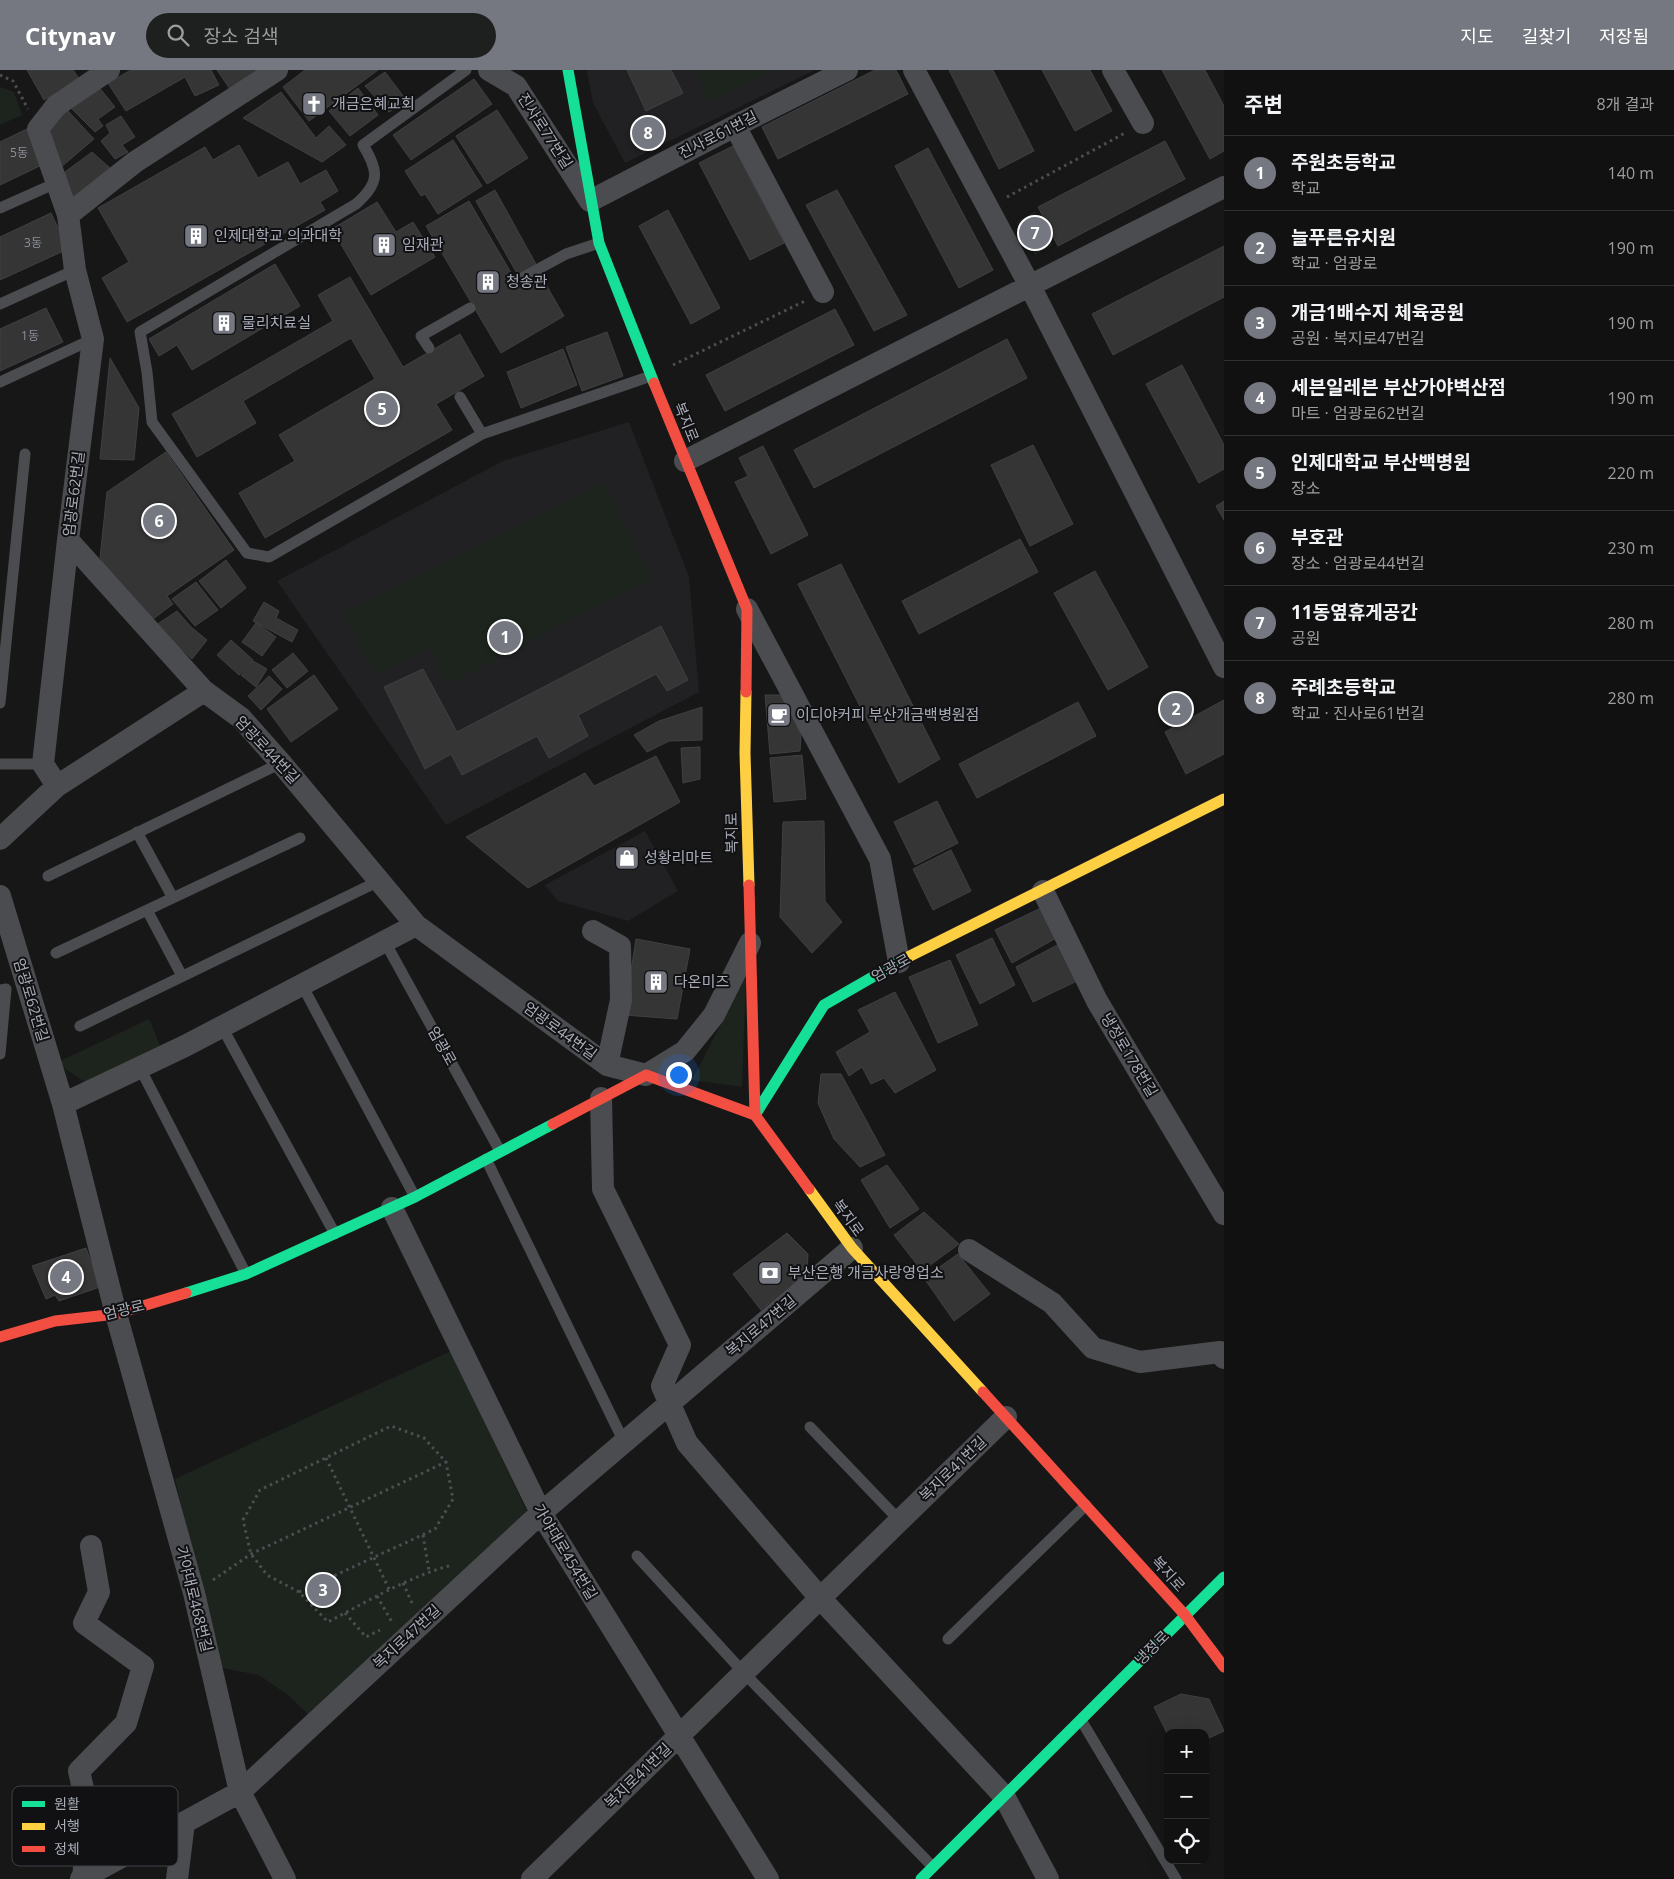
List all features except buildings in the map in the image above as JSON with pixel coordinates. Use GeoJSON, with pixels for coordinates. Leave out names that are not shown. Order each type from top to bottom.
{"type":"FeatureCollection","features":[{"type":"Feature","properties":{"kind":"main road","name":"복지로"},"geometry":{"type":"LineString","coordinates":[[568,70],[599,243],[685,461],[747,609],[745,753],[755,1115],[852,1248],[1185,1615],[1224,1667]]}},
{"type":"Feature","properties":{"kind":"main road","name":"엄광로"},"geometry":{"type":"LineString","coordinates":[[755,1115],[824,1005],[899,962],[1224,799]]}},
{"type":"Feature","properties":{"kind":"main road","name":"엄광로"},"geometry":{"type":"LineString","coordinates":[[0,1337],[55,1321],[116,1314],[246,1274],[415,1197],[646,1075]]}},
{"type":"Feature","properties":{"kind":"main road"},"geometry":{"type":"LineString","coordinates":[[646,1075],[755,1115]]}},
{"type":"Feature","properties":{"kind":"main road","name":"냉정로"},"geometry":{"type":"LineString","coordinates":[[921,1879],[1224,1577]]}},
{"type":"Feature","properties":{"kind":"street"},"geometry":{"type":"LineString","coordinates":[[38,129],[56,106],[109,70]]}},
{"type":"Feature","properties":{"kind":"street"},"geometry":{"type":"LineString","coordinates":[[68,215],[135,162],[277,70]]}},
{"type":"Feature","properties":{"kind":"street","name":"진사로77번길"},"geometry":{"type":"LineString","coordinates":[[490,70],[516,86],[590,201]]}},
{"type":"Feature","properties":{"kind":"street","name":"진사로61번길"},"geometry":{"type":"LineString","coordinates":[[590,201],[847,70]]}},
{"type":"Feature","properties":{"kind":"street"},"geometry":{"type":"LineString","coordinates":[[914,70],[1030,286],[1224,667]]}},
{"type":"Feature","properties":{"kind":"street"},"geometry":{"type":"LineString","coordinates":[[1113,70],[1143,123]]}},
{"type":"Feature","properties":{"kind":"street"},"geometry":{"type":"LineString","coordinates":[[735,126],[823,292]]}},
{"type":"Feature","properties":{"kind":"street","name":"엄광로62번길"},"geometry":{"type":"LineString","coordinates":[[38,129],[68,215],[75,270],[93,339],[43,764]]}},
{"type":"Feature","properties":{"kind":"street"},"geometry":{"type":"LineString","coordinates":[[685,461],[1224,187]]}},
{"type":"Feature","properties":{"kind":"street","name":"엄광로44번길"},"geometry":{"type":"LineString","coordinates":[[68,540],[204,691],[241,718],[416,925],[606,1066],[646,1075]]}},
{"type":"Feature","properties":{"kind":"street"},"geometry":{"type":"LineString","coordinates":[[747,609],[880,859],[899,962]]}},
{"type":"Feature","properties":{"kind":"street"},"geometry":{"type":"LineString","coordinates":[[0,839],[57,786],[204,691]]}},
{"type":"Feature","properties":{"kind":"street"},"geometry":{"type":"LineString","coordinates":[[43,764],[57,786]]}},
{"type":"Feature","properties":{"kind":"street","name":"냉정로178번길"},"geometry":{"type":"LineString","coordinates":[[1043,891],[1097,1001],[1224,1214]]}},
{"type":"Feature","properties":{"kind":"street","name":"엄광로62번길"},"geometry":{"type":"LineString","coordinates":[[0,896],[63,1104],[116,1314]]}},
{"type":"Feature","properties":{"kind":"street"},"geometry":{"type":"LineString","coordinates":[[63,1104],[222,1027],[416,925]]}},
{"type":"Feature","properties":{"kind":"street","name":"엄광로44번길"},"geometry":{"type":"LineString","coordinates":[[593,931],[620,946],[621,1000],[606,1066]]}},
{"type":"Feature","properties":{"kind":"street"},"geometry":{"type":"LineString","coordinates":[[646,1075],[685,1051],[714,1015],[750,943]]}},
{"type":"Feature","properties":{"kind":"street"},"geometry":{"type":"LineString","coordinates":[[601,1098],[603,1189],[680,1345],[662,1386],[687,1442],[820,1598],[1004,1796],[1048,1879]]}},
{"type":"Feature","properties":{"kind":"street","name":"가야대로454번길"},"geometry":{"type":"LineString","coordinates":[[392,1208],[540,1513],[768,1879]]}},
{"type":"Feature","properties":{"kind":"street","name":"복지로47번길"},"geometry":{"type":"LineString","coordinates":[[178,1826],[240,1792],[540,1513],[852,1248]]}},
{"type":"Feature","properties":{"kind":"street"},"geometry":{"type":"LineString","coordinates":[[969,1250],[1052,1303],[1093,1348],[1140,1362],[1220,1352],[1224,1358]]}},
{"type":"Feature","properties":{"kind":"street","name":"가야대로468번길"},"geometry":{"type":"LineString","coordinates":[[116,1314],[194,1593],[240,1792],[285,1879]]}},
{"type":"Feature","properties":{"kind":"street","name":"복지로41번길"},"geometry":{"type":"LineString","coordinates":[[532,1879],[1006,1418]]}},
{"type":"Feature","properties":{"kind":"street"},"geometry":{"type":"LineString","coordinates":[[82,1786],[79,1771],[126,1723],[143,1666],[84,1623],[99,1592],[91,1546]]}},
{"type":"Feature","properties":{"kind":"street"},"geometry":{"type":"LineString","coordinates":[[177,1879],[184,1823]]}},
{"type":"Feature","properties":{"kind":"street"},"geometry":{"type":"LineString","coordinates":[[82,1879],[83,1866]]}},
{"type":"Feature","properties":{"kind":"street","name":"복지로47번길"},"geometry":{"type":"LineString","coordinates":[[82,1879],[106,1866]]}},
{"type":"Feature","properties":{"kind":"lane"},"geometry":{"type":"LineString","coordinates":[[466,70],[363,145],[373,162],[375,177],[369,193],[356,204],[140,332],[147,372],[152,422],[247,553],[268,557],[482,434],[651,376]]}},
{"type":"Feature","properties":{"kind":"lane"},"geometry":{"type":"LineString","coordinates":[[0,208],[56,183]]}},
{"type":"Feature","properties":{"kind":"lane"},"geometry":{"type":"LineString","coordinates":[[520,279],[566,254],[599,243]]}},
{"type":"Feature","properties":{"kind":"lane"},"geometry":{"type":"LineString","coordinates":[[0,304],[75,270]]}},
{"type":"Feature","properties":{"kind":"lane"},"geometry":{"type":"LineString","coordinates":[[429,348],[422,336],[470,308]]}},
{"type":"Feature","properties":{"kind":"lane"},"geometry":{"type":"LineString","coordinates":[[0,382],[93,339]]}},
{"type":"Feature","properties":{"kind":"lane"},"geometry":{"type":"LineString","coordinates":[[460,397],[482,434]]}},
{"type":"Feature","properties":{"kind":"lane"},"geometry":{"type":"LineString","coordinates":[[0,703],[25,454]]}},
{"type":"Feature","properties":{"kind":"lane"},"geometry":{"type":"LineString","coordinates":[[48,876],[281,763]]}},
{"type":"Feature","properties":{"kind":"lane"},"geometry":{"type":"LineString","coordinates":[[0,764],[43,764]]}},
{"type":"Feature","properties":{"kind":"lane"},"geometry":{"type":"LineString","coordinates":[[138,832],[172,898]]}},
{"type":"Feature","properties":{"kind":"lane"},"geometry":{"type":"LineString","coordinates":[[56,953],[300,838]]}},
{"type":"Feature","properties":{"kind":"lane"},"geometry":{"type":"LineString","coordinates":[[80,1026],[379,880]]}},
{"type":"Feature","properties":{"kind":"lane"},"geometry":{"type":"LineString","coordinates":[[147,910],[182,976]]}},
{"type":"Feature","properties":{"kind":"lane","name":"엄광로"},"geometry":{"type":"LineString","coordinates":[[384,942],[500,1151]]}},
{"type":"Feature","properties":{"kind":"lane"},"geometry":{"type":"LineString","coordinates":[[302,985],[415,1197]]}},
{"type":"Feature","properties":{"kind":"lane"},"geometry":{"type":"LineString","coordinates":[[0,990],[6,989],[0,1054]]}},
{"type":"Feature","properties":{"kind":"lane"},"geometry":{"type":"LineString","coordinates":[[222,1027],[335,1234]]}},
{"type":"Feature","properties":{"kind":"lane"},"geometry":{"type":"LineString","coordinates":[[140,1068],[246,1274]]}},
{"type":"Feature","properties":{"kind":"lane"},"geometry":{"type":"LineString","coordinates":[[486,1159],[624,1442]]}},
{"type":"Feature","properties":{"kind":"lane"},"geometry":{"type":"LineString","coordinates":[[810,1427],[900,1521]]}},
{"type":"Feature","properties":{"kind":"lane"},"geometry":{"type":"LineString","coordinates":[[948,1639],[1086,1505]]}},
{"type":"Feature","properties":{"kind":"lane"},"geometry":{"type":"LineString","coordinates":[[637,1556],[744,1672],[933,1867]]}},
{"type":"Feature","properties":{"kind":"lane"},"geometry":{"type":"LineString","coordinates":[[1081,1720],[1176,1879]]}},
{"type":"Feature","properties":{"kind":"path"},"geometry":{"type":"LineString","coordinates":[[0,75],[13,81],[38,129]]}},
{"type":"Feature","properties":{"kind":"path"},"geometry":{"type":"LineString","coordinates":[[988,208],[1143,123]]}},
{"type":"Feature","properties":{"kind":"path"},"geometry":{"type":"LineString","coordinates":[[651,376],[823,292]]}},
{"type":"Feature","properties":{"kind":"path"},"geometry":{"type":"LineString","coordinates":[[298,1592],[435,1529],[453,1499],[446,1462],[424,1438],[391,1426],[260,1490],[243,1520],[251,1554],[267,1575],[298,1592],[328,1622],[389,1589],[429,1571],[460,1563],[481,1569]]}},
{"type":"Feature","properties":{"kind":"path"},"geometry":{"type":"LineString","coordinates":[[326,1458],[389,1589]]}},
{"type":"Feature","properties":{"kind":"path"},"geometry":{"type":"LineString","coordinates":[[194,1593],[251,1554],[446,1462]]}},
{"type":"Feature","properties":{"kind":"path"},"geometry":{"type":"LineString","coordinates":[[423,1534],[429,1571]]}},
{"type":"Feature","properties":{"kind":"path"},"geometry":{"type":"LineString","coordinates":[[377,1596],[393,1624]]}},
{"type":"Feature","properties":{"kind":"path"},"geometry":{"type":"LineString","coordinates":[[345,1613],[366,1637],[384,1628]]}},
{"type":"Feature","properties":{"kind":"shaded area"},"geometry":{"type":"Polygon","coordinates":[[[587,70],[815,70],[625,163],[593,103],[587,70]]]}},
{"type":"Feature","properties":{"kind":"shaded area"},"geometry":{"type":"Polygon","coordinates":[[[694,70],[772,70],[710,101],[694,70]]]}},
{"type":"Feature","properties":{"kind":"shaded area"},"geometry":{"type":"Polygon","coordinates":[[[0,87],[14,92],[22,115],[0,125],[0,87]]]}},
{"type":"Feature","properties":{"kind":"shaded area"},"geometry":{"type":"Polygon","coordinates":[[[1035,211],[1053,245],[1035,255],[1016,222],[1035,211]]]}},
{"type":"Feature","properties":{"kind":"shaded area"},"geometry":{"type":"Polygon","coordinates":[[[629,422],[689,577],[699,692],[446,825],[277,581],[503,461],[629,422]]]}},
{"type":"Feature","properties":{"kind":"shaded area"},"geometry":{"type":"Polygon","coordinates":[[[603,483],[653,580],[447,684],[429,648],[375,675],[344,614],[603,483]]]}},
{"type":"Feature","properties":{"kind":"shaded area","name":"성황리마트"},"geometry":{"type":"Polygon","coordinates":[[[645,831],[678,891],[628,921],[558,901],[545,885],[645,831]]]}},
{"type":"Feature","properties":{"kind":"shaded area"},"geometry":{"type":"Polygon","coordinates":[[[746,976],[742,1087],[692,1080],[746,976]]]}},
{"type":"Feature","properties":{"kind":"shaded area"},"geometry":{"type":"Polygon","coordinates":[[[149,1019],[160,1046],[85,1082],[56,1063],[149,1019]]]}},
{"type":"Feature","properties":{"kind":"shaded area"},"geometry":{"type":"Polygon","coordinates":[[[451,1351],[528,1514],[310,1716],[289,1696],[259,1675],[218,1667],[175,1479],[451,1351]]]}},
{"type":"Feature","properties":{"kind":"traffic: fast"},"geometry":{"type":"LineString","coordinates":[[568,70],[599,243],[654,383]]}},
{"type":"Feature","properties":{"kind":"traffic: fast"},"geometry":{"type":"LineString","coordinates":[[755,1115],[824,1005],[902,960]]}},
{"type":"Feature","properties":{"kind":"traffic: fast"},"geometry":{"type":"LineString","coordinates":[[186,1293],[246,1274],[415,1197],[553,1124]]}},
{"type":"Feature","properties":{"kind":"traffic: fast"},"geometry":{"type":"LineString","coordinates":[[921,1879],[1224,1577]]}},
{"type":"Feature","properties":{"kind":"traffic: slow"},"geometry":{"type":"LineString","coordinates":[[746,692],[745,753],[749,885]]}},
{"type":"Feature","properties":{"kind":"traffic: slow"},"geometry":{"type":"LineString","coordinates":[[902,960],[1224,799]]}},
{"type":"Feature","properties":{"kind":"traffic: slow"},"geometry":{"type":"LineString","coordinates":[[809,1189],[852,1248],[983,1392]]}},
{"type":"Feature","properties":{"kind":"traffic: jam"},"geometry":{"type":"LineString","coordinates":[[654,383],[747,609],[746,692]]}},
{"type":"Feature","properties":{"kind":"traffic: jam"},"geometry":{"type":"LineString","coordinates":[[749,885],[755,1115],[809,1189]]}},
{"type":"Feature","properties":{"kind":"traffic: jam"},"geometry":{"type":"LineString","coordinates":[[553,1124],[646,1075],[755,1115]]}},
{"type":"Feature","properties":{"kind":"traffic: jam"},"geometry":{"type":"LineString","coordinates":[[0,1337],[55,1321],[116,1314],[186,1293]]}},
{"type":"Feature","properties":{"kind":"traffic: jam"},"geometry":{"type":"LineString","coordinates":[[983,1392],[1185,1615],[1224,1667]]}},
{"type":"Feature","properties":{"kind":"place","name":"개금은혜교회"},"geometry":{"type":"Point","coordinates":[314,104]}},
{"type":"Feature","properties":{"kind":"place","name":"주례초등학교"},"geometry":{"type":"Point","coordinates":[648,133]}},
{"type":"Feature","properties":{"kind":"place","name":"11동옆휴게공간"},"geometry":{"type":"Point","coordinates":[1035,233]}},
{"type":"Feature","properties":{"kind":"place","name":"인제대학교 의과대학"},"geometry":{"type":"Point","coordinates":[196,236]}},
{"type":"Feature","properties":{"kind":"place","name":"임재관"},"geometry":{"type":"Point","coordinates":[384,245]}},
{"type":"Feature","properties":{"kind":"place","name":"청송관"},"geometry":{"type":"Point","coordinates":[488,282]}},
{"type":"Feature","properties":{"kind":"place","name":"물리치료실"},"geometry":{"type":"Point","coordinates":[224,323]}},
{"type":"Feature","properties":{"kind":"place","name":"인제대학교 부산백병원"},"geometry":{"type":"Point","coordinates":[382,409]}},
{"type":"Feature","properties":{"kind":"place","name":"부호관"},"geometry":{"type":"Point","coordinates":[159,521]}},
{"type":"Feature","properties":{"kind":"place","name":"주원초등학교"},"geometry":{"type":"Point","coordinates":[505,637]}},
{"type":"Feature","properties":{"kind":"place","name":"늘푸른유치원"},"geometry":{"type":"Point","coordinates":[1176,709]}},
{"type":"Feature","properties":{"kind":"place","name":"이디야커피 부산개금백병원점"},"geometry":{"type":"Point","coordinates":[779,715]}},
{"type":"Feature","properties":{"kind":"place","name":"성황리마트"},"geometry":{"type":"Point","coordinates":[627,858]}},
{"type":"Feature","properties":{"kind":"place","name":"다온미즈"},"geometry":{"type":"Point","coordinates":[656,982]}},
{"type":"Feature","properties":{"kind":"place","name":"부산은행 개금사랑영업소"},"geometry":{"type":"Point","coordinates":[770,1273]}},
{"type":"Feature","properties":{"kind":"place","name":"세븐일레븐 부산가야벽산점"},"geometry":{"type":"Point","coordinates":[66,1277]}},
{"type":"Feature","properties":{"kind":"place","name":"개금1배수지 체육공원"},"geometry":{"type":"Point","coordinates":[323,1590]}}]}
